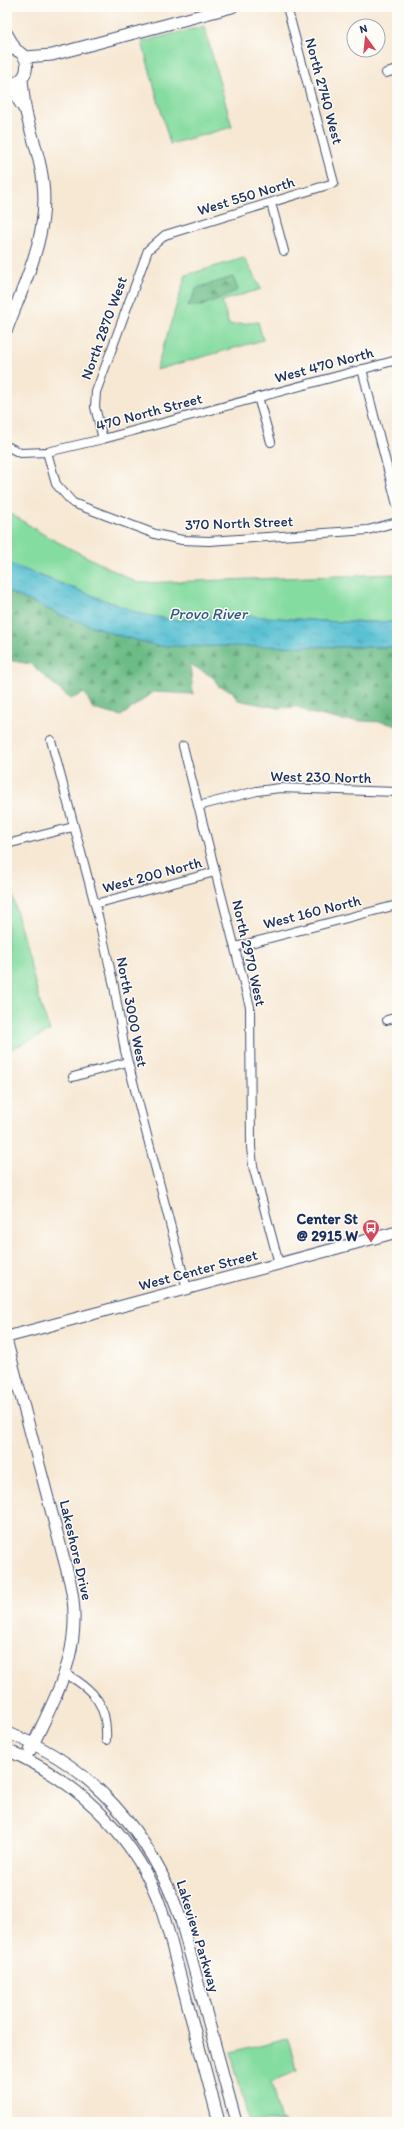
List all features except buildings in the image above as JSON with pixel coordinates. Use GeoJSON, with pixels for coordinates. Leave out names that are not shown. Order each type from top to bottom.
{"type":"FeatureCollection","features":[{"type":"Feature","properties":{"kind":"main road"},"geometry":{"type":"LineString","coordinates":[[19,56],[52,55],[232,7]]}},
{"type":"Feature","properties":{"kind":"main road"},"geometry":{"type":"LineString","coordinates":[[7,34],[19,56],[26,111],[43,182],[44,207],[42,232],[37,251],[7,329]]}},
{"type":"Feature","properties":{"kind":"main road"},"geometry":{"type":"LineString","coordinates":[[8,84],[14,84],[22,79]]}},
{"type":"Feature","properties":{"kind":"main road"},"geometry":{"type":"LineString","coordinates":[[8,84],[26,111]]}},
{"type":"Feature","properties":{"kind":"main road","name":"West Center Street"},"geometry":{"type":"LineString","coordinates":[[7,1338],[397,1232]]}},
{"type":"Feature","properties":{"kind":"main road","name":"Lakeshore Drive"},"geometry":{"type":"LineString","coordinates":[[7,1343],[73,1592],[75,1612],[75,1636],[66,1674],[26,1758]]}},
{"type":"Feature","properties":{"kind":"main road","name":"Lakeview Parkway"},"geometry":{"type":"LineString","coordinates":[[7,1733],[33,1744],[73,1768],[102,1792],[129,1821],[155,1860],[169,1888],[180,1916],[236,2122]]}},
{"type":"Feature","properties":{"kind":"main road","name":"Lakeview Parkway"},"geometry":{"type":"LineString","coordinates":[[7,1750],[26,1758],[61,1778],[96,1808],[126,1842],[143,1869],[162,1911],[219,2122]]}},
{"type":"Feature","properties":{"kind":"street","name":"North 2740 West"},"geometry":{"type":"LineString","coordinates":[[287,7],[334,183]]}},
{"type":"Feature","properties":{"kind":"street"},"geometry":{"type":"LineString","coordinates":[[386,73],[397,70]]}},
{"type":"Feature","properties":{"kind":"street","name":"West 550 North"},"geometry":{"type":"LineString","coordinates":[[166,235],[334,183]]}},
{"type":"Feature","properties":{"kind":"street"},"geometry":{"type":"LineString","coordinates":[[271,203],[284,251]]}},
{"type":"Feature","properties":{"kind":"street","name":"North 2870 West"},"geometry":{"type":"LineString","coordinates":[[103,439],[95,407],[96,392],[148,250],[166,235]]}},
{"type":"Feature","properties":{"kind":"street","name":"West 470 North"},"geometry":{"type":"LineString","coordinates":[[258,397],[397,360]]}},
{"type":"Feature","properties":{"kind":"street"},"geometry":{"type":"LineString","coordinates":[[362,369],[397,505]]}},
{"type":"Feature","properties":{"kind":"street"},"geometry":{"type":"LineString","coordinates":[[258,397],[271,442]]}},
{"type":"Feature","properties":{"kind":"street","name":"470 North Street"},"geometry":{"type":"LineString","coordinates":[[47,452],[103,439],[258,397]]}},
{"type":"Feature","properties":{"kind":"street"},"geometry":{"type":"LineString","coordinates":[[7,446],[20,453],[47,452]]}},
{"type":"Feature","properties":{"kind":"street","name":"370 North Street"},"geometry":{"type":"LineString","coordinates":[[47,452],[56,484],[73,503],[155,534],[182,540],[209,541],[368,530],[397,522]]}},
{"type":"Feature","properties":{"kind":"street","name":"North 3000 West"},"geometry":{"type":"LineString","coordinates":[[51,740],[73,827],[95,904],[114,986],[127,1062],[187,1289]]}},
{"type":"Feature","properties":{"kind":"street","name":"North 2970 West"},"geometry":{"type":"LineString","coordinates":[[183,746],[250,1007],[251,1147],[254,1166],[279,1264]]}},
{"type":"Feature","properties":{"kind":"street","name":"West 230 North"},"geometry":{"type":"LineString","coordinates":[[198,806],[257,791],[280,788],[397,792]]}},
{"type":"Feature","properties":{"kind":"street"},"geometry":{"type":"LineString","coordinates":[[7,844],[73,827]]}},
{"type":"Feature","properties":{"kind":"street","name":"West 200 North"},"geometry":{"type":"LineString","coordinates":[[95,904],[215,872]]}},
{"type":"Feature","properties":{"kind":"street","name":"West 160 North"},"geometry":{"type":"LineString","coordinates":[[235,946],[397,905]]}},
{"type":"Feature","properties":{"kind":"street"},"geometry":{"type":"LineString","coordinates":[[387,1020],[397,1017]]}},
{"type":"Feature","properties":{"kind":"street"},"geometry":{"type":"LineString","coordinates":[[73,1077],[127,1062]]}},
{"type":"Feature","properties":{"kind":"street"},"geometry":{"type":"LineString","coordinates":[[66,1674],[85,1686],[96,1696],[105,1719],[106,1740]]}},
{"type":"Feature","properties":{"kind":"green space"},"geometry":{"type":"Polygon","coordinates":[[[204,26],[232,127],[170,144],[142,42],[204,26]]]}},
{"type":"Feature","properties":{"kind":"green space"},"geometry":{"type":"Polygon","coordinates":[[[244,258],[261,289],[222,301],[229,325],[258,322],[263,340],[156,370],[186,275],[244,258]]]}},
{"type":"Feature","properties":{"kind":"green space"},"geometry":{"type":"Polygon","coordinates":[[[233,277],[238,290],[202,306],[188,306],[197,288],[233,277]]]}},
{"type":"Feature","properties":{"kind":"green space"},"geometry":{"type":"Polygon","coordinates":[[[7,511],[46,536],[138,583],[397,574],[397,622],[339,622],[236,615],[175,620],[141,614],[7,563],[7,511]]]}},
{"type":"Feature","properties":{"kind":"green space"},"geometry":{"type":"Polygon","coordinates":[[[7,591],[61,615],[117,635],[180,646],[397,647],[397,726],[383,722],[342,720],[309,713],[298,707],[278,708],[238,700],[232,691],[218,686],[214,678],[190,664],[193,694],[154,692],[121,716],[93,709],[85,693],[70,699],[31,664],[7,660],[7,591]]]}},
{"type":"Feature","properties":{"kind":"green space"},"geometry":{"type":"Polygon","coordinates":[[[7,875],[41,1006],[50,1031],[7,1051],[7,875]]]}},
{"type":"Feature","properties":{"kind":"green space"},"geometry":{"type":"Polygon","coordinates":[[[288,2039],[297,2071],[271,2082],[280,2119],[285,2122],[249,2122],[231,2053],[288,2039]]]}},
{"type":"Feature","properties":{"kind":"water"},"geometry":{"type":"Polygon","coordinates":[[[7,563],[141,614],[175,620],[236,615],[339,622],[397,622],[397,647],[157,646],[117,635],[61,615],[7,591],[7,563]]]}},
{"type":"Feature","properties":{"kind":"place","name":"Center St @ 2915 W"},"geometry":{"type":"Point","coordinates":[371,1243]}},
{"type":"Feature","properties":{"kind":"water label","name":"Provo River"},"geometry":{"type":"Point","coordinates":[208,613]}}]}
